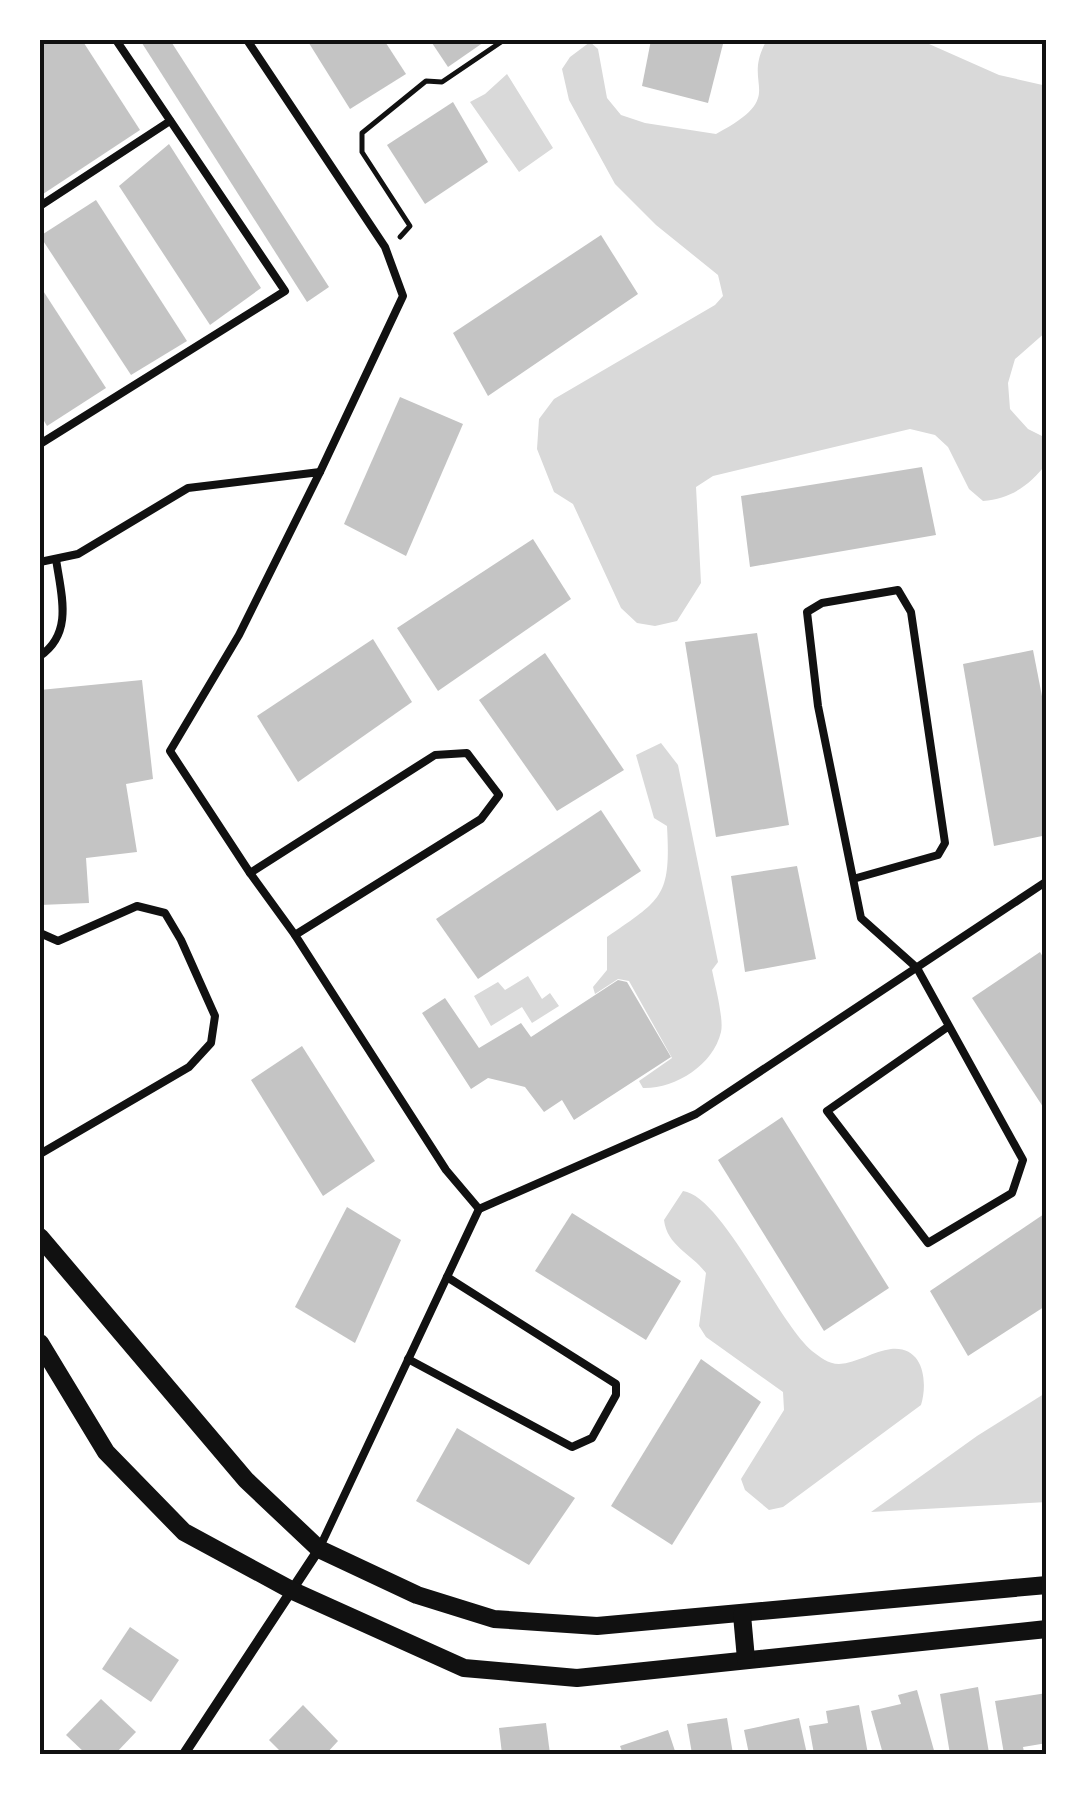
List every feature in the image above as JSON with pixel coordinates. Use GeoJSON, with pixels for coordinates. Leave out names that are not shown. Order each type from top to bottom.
{"type":"FeatureCollection","features":[{"type":"Feature","properties":{"kind":"street"},"geometry":{"type":"LineString","coordinates":[[40,1237],[246,1480],[319,1549],[417,1596],[494,1619],[597,1626],[1047,1586]]}},
{"type":"Feature","properties":{"kind":"street"},"geometry":{"type":"LineString","coordinates":[[40,1343],[106,1452],[184,1532],[293,1591],[464,1668],[577,1678],[1047,1629]]}},
{"type":"Feature","properties":{"kind":"street"},"geometry":{"type":"LineString","coordinates":[[184,1754],[319,1549]]}},
{"type":"Feature","properties":{"kind":"street"},"geometry":{"type":"LineString","coordinates":[[742,1616],[746,1659]]}},
{"type":"Feature","properties":{"kind":"lane"},"geometry":{"type":"LineString","coordinates":[[40,444],[285,291],[116,40]]}},
{"type":"Feature","properties":{"kind":"lane"},"geometry":{"type":"LineString","coordinates":[[248,40],[385,247],[403,296],[239,636],[170,752],[295,935],[446,1170],[479,1209]]}},
{"type":"Feature","properties":{"kind":"lane"},"geometry":{"type":"LineString","coordinates":[[40,206],[170,121]]}},
{"type":"Feature","properties":{"kind":"lane"},"geometry":{"type":"LineString","coordinates":[[40,562],[78,554],[188,488],[320,472]]}},
{"type":"Feature","properties":{"kind":"lane"},"geometry":{"type":"LineString","coordinates":[[40,656],[57,640],[64,621],[56,559]]}},
{"type":"Feature","properties":{"kind":"lane"},"geometry":{"type":"LineString","coordinates":[[853,880],[938,855],[945,843],[911,612],[898,590],[822,603],[806,612],[818,706],[853,880],[861,918],[917,968],[949,1026],[1022,1160],[1012,1193],[928,1243],[828,1111],[949,1026]]}},
{"type":"Feature","properties":{"kind":"lane"},"geometry":{"type":"LineString","coordinates":[[250,873],[434,755],[467,753],[498,795],[481,819],[295,935]]}},
{"type":"Feature","properties":{"kind":"lane"},"geometry":{"type":"LineString","coordinates":[[319,1549],[479,1209],[696,1114],[1047,881]]}},
{"type":"Feature","properties":{"kind":"lane"},"geometry":{"type":"LineString","coordinates":[[40,932],[58,941],[137,906],[164,913],[181,940],[215,1016],[212,1043],[189,1067],[40,1154]]}},
{"type":"Feature","properties":{"kind":"lane"},"geometry":{"type":"LineString","coordinates":[[408,1359],[572,1447],[592,1438],[616,1395],[616,1384],[447,1277]]}},
{"type":"Feature","properties":{"kind":"path"},"geometry":{"type":"LineString","coordinates":[[385,247],[407,233],[410,226],[362,152],[362,133],[426,80],[442,82],[504,40]]}},
{"type":"Feature","properties":{"kind":"shaded area"},"geometry":{"type":"Polygon","coordinates":[[[767,40],[920,40],[999,75],[1047,86],[1047,331],[1015,359],[1008,383],[1010,409],[1047,443],[1047,463],[1019,490],[983,501],[969,489],[948,447],[935,435],[910,429],[713,476],[696,487],[701,583],[677,621],[655,626],[637,623],[621,608],[573,504],[554,492],[537,449],[539,419],[554,399],[715,305],[723,296],[718,275],[656,225],[615,184],[569,100],[562,69],[570,57],[590,42],[598,49],[607,98],[621,115],[645,123],[716,134],[739,120],[758,99],[758,69],[767,40]]]}},
{"type":"Feature","properties":{"kind":"shaded area"},"geometry":{"type":"Polygon","coordinates":[[[507,74],[553,148],[519,172],[470,102],[507,74]]]}},
{"type":"Feature","properties":{"kind":"shaded area"},"geometry":{"type":"Polygon","coordinates":[[[661,743],[678,765],[718,962],[712,970],[722,1026],[710,1055],[691,1073],[667,1084],[643,1088],[639,1081],[672,1058],[629,981],[618,979],[595,994],[593,987],[607,970],[607,937],[651,904],[664,882],[667,826],[654,818],[636,755],[661,743]]]}},
{"type":"Feature","properties":{"kind":"shaded area"},"geometry":{"type":"Polygon","coordinates":[[[528,976],[542,999],[550,993],[559,1006],[532,1023],[522,1007],[491,1026],[474,996],[498,982],[505,990],[528,976]]]}},
{"type":"Feature","properties":{"kind":"shaded area"},"geometry":{"type":"Polygon","coordinates":[[[683,1191],[698,1198],[715,1214],[798,1336],[818,1356],[839,1364],[885,1350],[902,1350],[911,1353],[921,1367],[921,1405],[783,1507],[769,1510],[745,1490],[741,1479],[784,1410],[783,1392],[706,1337],[699,1326],[706,1273],[670,1237],[664,1220],[683,1191]]]}},
{"type":"Feature","properties":{"kind":"shaded area"},"geometry":{"type":"Polygon","coordinates":[[[1047,1392],[1047,1502],[871,1512],[977,1436],[1047,1392]]]}},
{"type":"Feature","properties":{"kind":"building"},"geometry":{"type":"Polygon","coordinates":[[[40,40],[82,40],[140,130],[40,196],[40,40]]]}},
{"type":"Feature","properties":{"kind":"building"},"geometry":{"type":"Polygon","coordinates":[[[140,40],[170,40],[329,287],[307,302],[140,40]]]}},
{"type":"Feature","properties":{"kind":"building"},"geometry":{"type":"Polygon","coordinates":[[[307,40],[384,40],[406,74],[350,109],[307,40]]]}},
{"type":"Feature","properties":{"kind":"building"},"geometry":{"type":"Polygon","coordinates":[[[430,40],[487,40],[448,67],[430,40]]]}},
{"type":"Feature","properties":{"kind":"building"},"geometry":{"type":"Polygon","coordinates":[[[651,40],[724,40],[708,103],[642,86],[651,40]]]}},
{"type":"Feature","properties":{"kind":"building"},"geometry":{"type":"Polygon","coordinates":[[[453,102],[488,162],[425,204],[387,145],[453,102]]]}},
{"type":"Feature","properties":{"kind":"building"},"geometry":{"type":"Polygon","coordinates":[[[169,144],[261,288],[210,325],[119,186],[169,144]]]}},
{"type":"Feature","properties":{"kind":"building"},"geometry":{"type":"Polygon","coordinates":[[[96,200],[187,341],[131,375],[40,236],[96,200]]]}},
{"type":"Feature","properties":{"kind":"building"},"geometry":{"type":"Polygon","coordinates":[[[601,235],[638,294],[488,396],[453,333],[601,235]]]}},
{"type":"Feature","properties":{"kind":"building"},"geometry":{"type":"Polygon","coordinates":[[[40,286],[106,388],[47,426],[40,414],[40,286]]]}},
{"type":"Feature","properties":{"kind":"building"},"geometry":{"type":"Polygon","coordinates":[[[400,397],[463,424],[406,556],[344,524],[400,397]]]}},
{"type":"Feature","properties":{"kind":"building"},"geometry":{"type":"Polygon","coordinates":[[[922,467],[936,535],[750,567],[741,496],[922,467]]]}},
{"type":"Feature","properties":{"kind":"building"},"geometry":{"type":"Polygon","coordinates":[[[533,539],[571,599],[438,691],[397,628],[533,539]]]}},
{"type":"Feature","properties":{"kind":"building"},"geometry":{"type":"Polygon","coordinates":[[[757,633],[789,825],[716,837],[685,642],[757,633]]]}},
{"type":"Feature","properties":{"kind":"building"},"geometry":{"type":"Polygon","coordinates":[[[373,639],[412,702],[298,782],[257,716],[373,639]]]}},
{"type":"Feature","properties":{"kind":"building"},"geometry":{"type":"Polygon","coordinates":[[[1033,650],[1047,722],[1047,835],[994,846],[963,664],[1033,650]]]}},
{"type":"Feature","properties":{"kind":"building"},"geometry":{"type":"Polygon","coordinates":[[[545,653],[624,770],[557,811],[479,700],[545,653]]]}},
{"type":"Feature","properties":{"kind":"building"},"geometry":{"type":"Polygon","coordinates":[[[142,680],[153,779],[126,784],[137,852],[86,858],[89,903],[40,905],[40,690],[142,680]]]}},
{"type":"Feature","properties":{"kind":"building"},"geometry":{"type":"Polygon","coordinates":[[[601,810],[641,871],[478,979],[436,919],[601,810]]]}},
{"type":"Feature","properties":{"kind":"building"},"geometry":{"type":"Polygon","coordinates":[[[797,866],[816,959],[745,972],[731,876],[797,866]]]}},
{"type":"Feature","properties":{"kind":"building"},"geometry":{"type":"Polygon","coordinates":[[[1040,952],[1047,964],[1047,1113],[972,998],[1040,952]]]}},
{"type":"Feature","properties":{"kind":"building"},"geometry":{"type":"Polygon","coordinates":[[[618,980],[627,982],[671,1057],[574,1120],[562,1100],[544,1112],[525,1087],[488,1078],[471,1089],[422,1013],[445,998],[479,1048],[521,1023],[531,1037],[618,980]]]}},
{"type":"Feature","properties":{"kind":"building"},"geometry":{"type":"Polygon","coordinates":[[[302,1046],[375,1161],[323,1196],[251,1080],[302,1046]]]}},
{"type":"Feature","properties":{"kind":"building"},"geometry":{"type":"Polygon","coordinates":[[[782,1117],[889,1288],[824,1331],[718,1160],[782,1117]]]}},
{"type":"Feature","properties":{"kind":"building"},"geometry":{"type":"Polygon","coordinates":[[[347,1207],[401,1240],[355,1343],[295,1307],[347,1207]]]}},
{"type":"Feature","properties":{"kind":"building"},"geometry":{"type":"Polygon","coordinates":[[[1047,1212],[1047,1305],[968,1356],[930,1291],[1047,1212]]]}},
{"type":"Feature","properties":{"kind":"building"},"geometry":{"type":"Polygon","coordinates":[[[572,1213],[681,1281],[646,1340],[535,1271],[572,1213]]]}},
{"type":"Feature","properties":{"kind":"building"},"geometry":{"type":"Polygon","coordinates":[[[701,1359],[761,1402],[672,1545],[611,1506],[701,1359]]]}},
{"type":"Feature","properties":{"kind":"building"},"geometry":{"type":"Polygon","coordinates":[[[457,1428],[575,1498],[529,1565],[416,1501],[457,1428]]]}},
{"type":"Feature","properties":{"kind":"building"},"geometry":{"type":"Polygon","coordinates":[[[130,1627],[179,1660],[151,1702],[102,1669],[130,1627]]]}},
{"type":"Feature","properties":{"kind":"building"},"geometry":{"type":"Polygon","coordinates":[[[978,1687],[989,1753],[950,1754],[940,1694],[978,1687]]]}},
{"type":"Feature","properties":{"kind":"building"},"geometry":{"type":"Polygon","coordinates":[[[917,1690],[935,1754],[883,1754],[871,1711],[901,1704],[898,1695],[917,1690]]]}},
{"type":"Feature","properties":{"kind":"building"},"geometry":{"type":"Polygon","coordinates":[[[1047,1693],[1047,1743],[1023,1747],[1024,1752],[1004,1754],[995,1701],[1047,1693]]]}},
{"type":"Feature","properties":{"kind":"building"},"geometry":{"type":"Polygon","coordinates":[[[101,1699],[136,1732],[115,1754],[86,1754],[66,1735],[101,1699]]]}},
{"type":"Feature","properties":{"kind":"building"},"geometry":{"type":"Polygon","coordinates":[[[303,1705],[338,1741],[326,1754],[283,1754],[269,1740],[303,1705]]]}},
{"type":"Feature","properties":{"kind":"building"},"geometry":{"type":"Polygon","coordinates":[[[859,1705],[868,1754],[814,1754],[809,1726],[828,1723],[826,1711],[859,1705]]]}},
{"type":"Feature","properties":{"kind":"building"},"geometry":{"type":"Polygon","coordinates":[[[727,1718],[733,1754],[692,1754],[687,1724],[727,1718]]]}},
{"type":"Feature","properties":{"kind":"building"},"geometry":{"type":"Polygon","coordinates":[[[799,1718],[807,1754],[749,1754],[744,1730],[799,1718]]]}},
{"type":"Feature","properties":{"kind":"building"},"geometry":{"type":"Polygon","coordinates":[[[546,1723],[550,1754],[502,1754],[499,1728],[546,1723]]]}},
{"type":"Feature","properties":{"kind":"building"},"geometry":{"type":"Polygon","coordinates":[[[668,1730],[676,1754],[623,1754],[620,1746],[668,1730]]]}}]}
